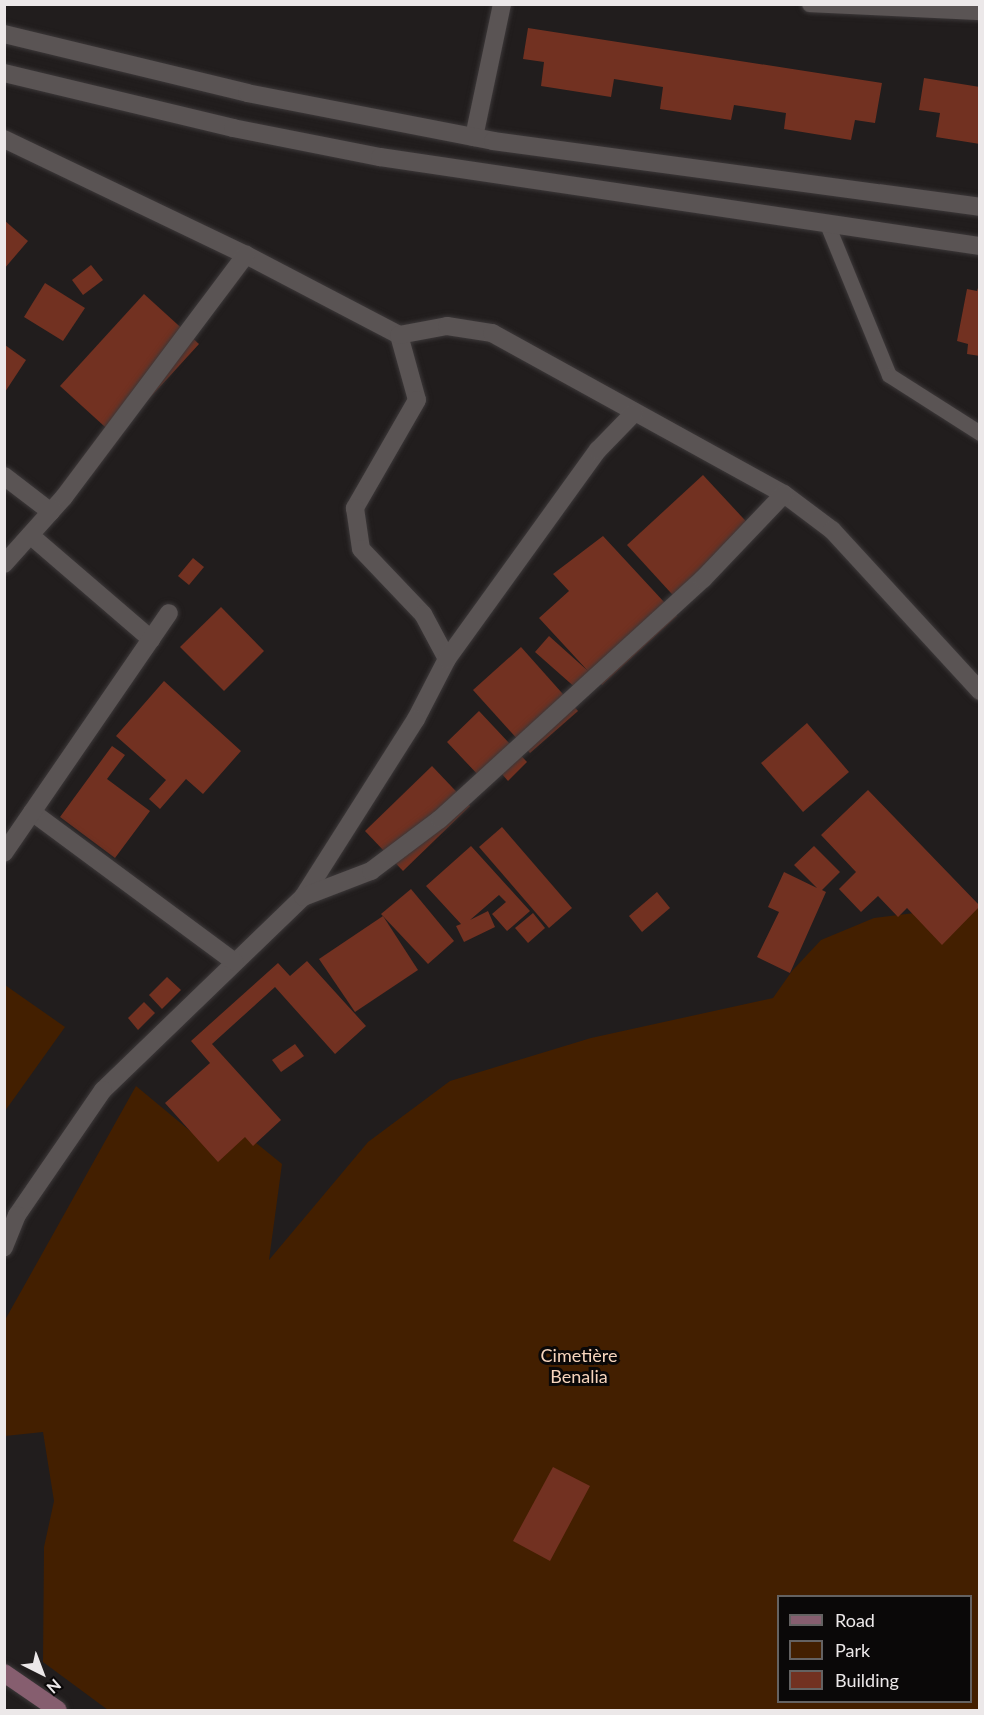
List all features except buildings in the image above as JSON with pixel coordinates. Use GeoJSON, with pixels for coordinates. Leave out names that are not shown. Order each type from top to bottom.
{"type":"FeatureCollection","features":[{"type":"Feature","properties":{"kind":"main road"},"geometry":{"type":"LineString","coordinates":[[4,1673],[58,1710]]}},
{"type":"Feature","properties":{"kind":"street"},"geometry":{"type":"LineString","coordinates":[[474,137],[502,4]]}},
{"type":"Feature","properties":{"kind":"street"},"geometry":{"type":"LineString","coordinates":[[4,34],[247,93],[474,137],[980,207]]}},
{"type":"Feature","properties":{"kind":"street"},"geometry":{"type":"LineString","coordinates":[[4,73],[222,126],[380,157],[980,246]]}},
{"type":"Feature","properties":{"kind":"street"},"geometry":{"type":"LineString","coordinates":[[4,139],[246,255],[399,335],[447,326],[492,333],[784,494],[832,530],[980,691]]}},
{"type":"Feature","properties":{"kind":"street"},"geometry":{"type":"LineString","coordinates":[[4,564],[51,512],[246,255]]}},
{"type":"Feature","properties":{"kind":"street"},"geometry":{"type":"LineString","coordinates":[[399,335],[417,400],[355,508],[356,518],[361,549],[423,614],[447,659]]}},
{"type":"Feature","properties":{"kind":"street"},"geometry":{"type":"LineString","coordinates":[[4,1248],[17,1215],[103,1090],[303,897],[416,719],[447,659],[598,450],[634,413]]}},
{"type":"Feature","properties":{"kind":"street"},"geometry":{"type":"LineString","coordinates":[[4,476],[51,512]]}},
{"type":"Feature","properties":{"kind":"street"},"geometry":{"type":"LineString","coordinates":[[303,897],[371,871],[440,819],[703,579],[784,494]]}},
{"type":"Feature","properties":{"kind":"street"},"geometry":{"type":"LineString","coordinates":[[30,535],[151,639]]}},
{"type":"Feature","properties":{"kind":"street"},"geometry":{"type":"LineString","coordinates":[[4,854],[169,613]]}},
{"type":"Feature","properties":{"kind":"street"},"geometry":{"type":"LineString","coordinates":[[33,812],[235,962]]}},
{"type":"Feature","properties":{"kind":"lane"},"geometry":{"type":"LineString","coordinates":[[809,4],[980,12]]}},
{"type":"Feature","properties":{"kind":"lane"},"geometry":{"type":"LineString","coordinates":[[827,224],[889,375],[980,433]]}},
{"type":"Feature","properties":{"kind":"green space","name":"Cimetière Benalia"},"geometry":{"type":"Polygon","coordinates":[[[979,905],[979,1710],[108,1710],[43,1662],[44,1547],[54,1501],[43,1432],[5,1436],[5,1320],[136,1086],[195,1135],[235,1126],[282,1164],[269,1260],[368,1142],[450,1081],[591,1038],[773,998],[792,971],[821,940],[874,918],[979,905]]]}},
{"type":"Feature","properties":{"kind":"green space"},"geometry":{"type":"Polygon","coordinates":[[[5,985],[65,1027],[5,1111],[5,985]]]}}]}
